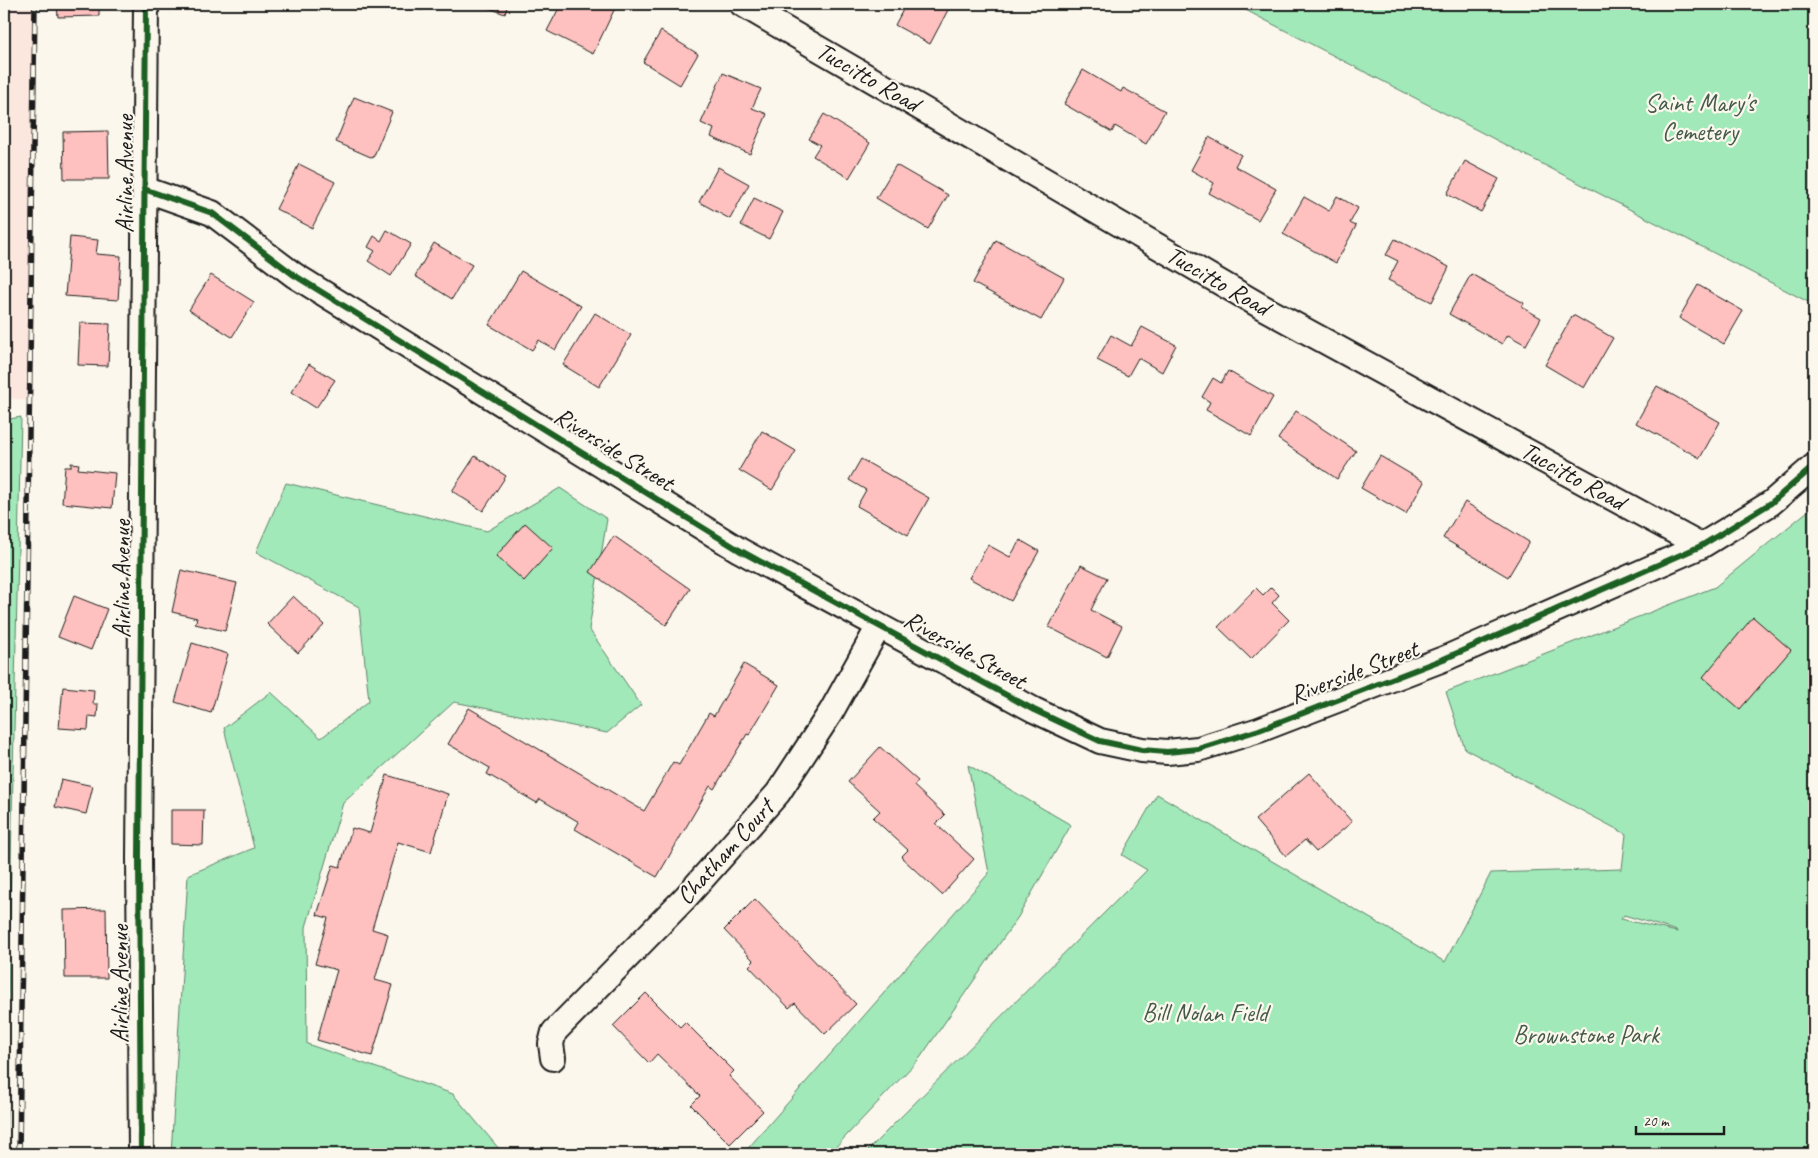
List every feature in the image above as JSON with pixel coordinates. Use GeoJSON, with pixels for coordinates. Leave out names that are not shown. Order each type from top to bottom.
{"type":"FeatureCollection","features":[{"type":"Feature","properties":{"kind":"street","name":"Airline Avenue"},"geometry":{"type":"LineString","coordinates":[[141,1154],[140,847],[146,4]]}},
{"type":"Feature","properties":{"kind":"street","name":"Tuccitto Road"},"geometry":{"type":"LineString","coordinates":[[742,4],[1264,308],[1701,546]]}},
{"type":"Feature","properties":{"kind":"street","name":"Riverside Street"},"geometry":{"type":"LineString","coordinates":[[144,189],[212,213],[303,280],[739,550],[1034,710],[1100,741],[1142,750],[1167,752],[1198,749],[1259,730],[1446,658],[1701,546],[1771,503],[1814,466]]}},
{"type":"Feature","properties":{"kind":"street","name":"Chatham Court"},"geometry":{"type":"LineString","coordinates":[[554,1058],[551,1044],[554,1032],[559,1026],[685,898],[778,793],[831,712],[879,626]]}},
{"type":"Feature","properties":{"kind":"shaded area"},"geometry":{"type":"Polygon","coordinates":[[[4,4],[35,4],[29,401],[4,397],[4,4]]]}},
{"type":"Feature","properties":{"kind":"green space","name":"Saint Mary's Cemetery"},"geometry":{"type":"Polygon","coordinates":[[[1234,4],[1814,4],[1814,305],[1234,4]]]}},
{"type":"Feature","properties":{"kind":"green space"},"geometry":{"type":"Polygon","coordinates":[[[21,417],[6,1154],[4,1154],[4,420],[21,417]]]}},
{"type":"Feature","properties":{"kind":"green space"},"geometry":{"type":"Polygon","coordinates":[[[286,483],[487,531],[560,488],[607,519],[589,629],[641,705],[607,733],[454,702],[343,803],[306,927],[307,1044],[453,1094],[500,1150],[500,1154],[171,1154],[188,875],[254,848],[224,728],[271,692],[321,738],[369,701],[359,607],[256,552],[286,483]]]}},
{"type":"Feature","properties":{"kind":"green space"},"geometry":{"type":"Polygon","coordinates":[[[1814,506],[1814,1154],[864,1154],[1147,870],[1122,855],[1157,794],[1445,962],[1491,873],[1622,869],[1626,834],[1465,749],[1446,692],[1715,587],[1814,506]],[[1624,915],[1621,919],[1677,932],[1624,915]]]}},
{"type":"Feature","properties":{"kind":"green space"},"geometry":{"type":"Polygon","coordinates":[[[968,765],[1071,825],[1018,917],[920,1058],[829,1154],[743,1154],[989,873],[968,765]]]}},
{"type":"Feature","properties":{"kind":"building"},"geometry":{"type":"Polygon","coordinates":[[[57,4],[99,4],[99,16],[58,17],[57,4]]]}},
{"type":"Feature","properties":{"kind":"building"},"geometry":{"type":"Polygon","coordinates":[[[371,4],[426,4],[423,10],[371,6],[371,4]]]}},
{"type":"Feature","properties":{"kind":"building"},"geometry":{"type":"Polygon","coordinates":[[[478,4],[508,4],[505,14],[478,4]]]}},
{"type":"Feature","properties":{"kind":"building"},"geometry":{"type":"Polygon","coordinates":[[[561,4],[613,4],[616,6],[593,54],[547,31],[561,4]]]}},
{"type":"Feature","properties":{"kind":"building"},"geometry":{"type":"Polygon","coordinates":[[[906,4],[942,4],[949,8],[930,44],[895,25],[906,4]]]}},
{"type":"Feature","properties":{"kind":"building"},"geometry":{"type":"Polygon","coordinates":[[[661,31],[698,54],[680,85],[643,62],[661,31]]]}},
{"type":"Feature","properties":{"kind":"building"},"geometry":{"type":"Polygon","coordinates":[[[1083,70],[1121,92],[1123,88],[1165,111],[1146,144],[1115,126],[1112,132],[1064,104],[1083,70]]]}},
{"type":"Feature","properties":{"kind":"building"},"geometry":{"type":"Polygon","coordinates":[[[723,73],[761,89],[752,108],[767,114],[750,154],[711,137],[714,129],[701,123],[723,73]]]}},
{"type":"Feature","properties":{"kind":"building"},"geometry":{"type":"Polygon","coordinates":[[[354,97],[392,112],[373,158],[336,142],[354,97]]]}},
{"type":"Feature","properties":{"kind":"building"},"geometry":{"type":"Polygon","coordinates":[[[824,114],[870,143],[849,178],[813,156],[820,145],[809,139],[824,114]]]}},
{"type":"Feature","properties":{"kind":"building"},"geometry":{"type":"Polygon","coordinates":[[[108,131],[109,179],[64,179],[63,132],[108,131]]]}},
{"type":"Feature","properties":{"kind":"building"},"geometry":{"type":"Polygon","coordinates":[[[1209,137],[1241,155],[1235,166],[1276,189],[1258,220],[1209,193],[1214,183],[1191,170],[1209,137]]]}},
{"type":"Feature","properties":{"kind":"building"},"geometry":{"type":"Polygon","coordinates":[[[1465,161],[1499,179],[1481,212],[1447,194],[1465,161]]]}},
{"type":"Feature","properties":{"kind":"building"},"geometry":{"type":"Polygon","coordinates":[[[299,164],[335,182],[312,228],[276,209],[299,164]]]}},
{"type":"Feature","properties":{"kind":"building"},"geometry":{"type":"Polygon","coordinates":[[[896,165],[948,195],[928,229],[876,198],[896,165]]]}},
{"type":"Feature","properties":{"kind":"building"},"geometry":{"type":"Polygon","coordinates":[[[718,167],[749,184],[730,219],[699,202],[718,167]]]}},
{"type":"Feature","properties":{"kind":"building"},"geometry":{"type":"Polygon","coordinates":[[[1337,196],[1358,208],[1350,223],[1356,226],[1336,263],[1283,234],[1304,197],[1329,211],[1337,196]]]}},
{"type":"Feature","properties":{"kind":"building"},"geometry":{"type":"Polygon","coordinates":[[[754,198],[783,212],[769,239],[741,225],[754,198]]]}},
{"type":"Feature","properties":{"kind":"building"},"geometry":{"type":"Polygon","coordinates":[[[387,230],[411,244],[391,276],[368,261],[375,251],[368,247],[374,236],[381,241],[387,230]]]}},
{"type":"Feature","properties":{"kind":"building"},"geometry":{"type":"Polygon","coordinates":[[[70,237],[98,240],[96,254],[121,256],[118,300],[65,296],[70,237]]]}},
{"type":"Feature","properties":{"kind":"building"},"geometry":{"type":"Polygon","coordinates":[[[1395,239],[1449,267],[1432,302],[1388,280],[1398,261],[1386,255],[1395,239]]]}},
{"type":"Feature","properties":{"kind":"building"},"geometry":{"type":"Polygon","coordinates":[[[996,240],[1064,278],[1041,320],[973,283],[996,240]]]}},
{"type":"Feature","properties":{"kind":"building"},"geometry":{"type":"Polygon","coordinates":[[[434,243],[472,265],[452,299],[415,276],[434,243]]]}},
{"type":"Feature","properties":{"kind":"building"},"geometry":{"type":"Polygon","coordinates":[[[521,271],[581,306],[555,350],[539,340],[532,350],[489,325],[521,271]]]}},
{"type":"Feature","properties":{"kind":"building"},"geometry":{"type":"Polygon","coordinates":[[[1471,274],[1524,303],[1522,307],[1541,318],[1526,345],[1508,335],[1502,344],[1449,314],[1471,274]]]}},
{"type":"Feature","properties":{"kind":"building"},"geometry":{"type":"Polygon","coordinates":[[[211,275],[254,302],[232,337],[189,310],[211,275]]]}},
{"type":"Feature","properties":{"kind":"building"},"geometry":{"type":"Polygon","coordinates":[[[1698,285],[1743,311],[1724,344],[1679,318],[1698,285]]]}},
{"type":"Feature","properties":{"kind":"building"},"geometry":{"type":"Polygon","coordinates":[[[595,313],[631,335],[599,387],[563,365],[595,313]]]}},
{"type":"Feature","properties":{"kind":"building"},"geometry":{"type":"Polygon","coordinates":[[[1573,315],[1613,338],[1584,388],[1545,365],[1573,315]]]}},
{"type":"Feature","properties":{"kind":"building"},"geometry":{"type":"Polygon","coordinates":[[[80,323],[110,324],[108,366],[78,365],[80,323]]]}},
{"type":"Feature","properties":{"kind":"building"},"geometry":{"type":"Polygon","coordinates":[[[1142,327],[1176,345],[1162,372],[1138,358],[1128,376],[1097,360],[1111,335],[1131,346],[1142,327]]]}},
{"type":"Feature","properties":{"kind":"building"},"geometry":{"type":"Polygon","coordinates":[[[309,364],[335,380],[316,408],[291,392],[309,364]]]}},
{"type":"Feature","properties":{"kind":"building"},"geometry":{"type":"Polygon","coordinates":[[[1228,371],[1273,397],[1251,436],[1206,410],[1210,402],[1202,397],[1213,378],[1221,383],[1228,371]]]}},
{"type":"Feature","properties":{"kind":"building"},"geometry":{"type":"Polygon","coordinates":[[[1657,386],[1720,422],[1700,458],[1636,423],[1657,386]]]}},
{"type":"Feature","properties":{"kind":"building"},"geometry":{"type":"Polygon","coordinates":[[[1296,411],[1356,451],[1337,479],[1278,439],[1296,411]]]}},
{"type":"Feature","properties":{"kind":"building"},"geometry":{"type":"Polygon","coordinates":[[[762,431],[796,451],[772,490],[739,470],[762,431]]]}},
{"type":"Feature","properties":{"kind":"building"},"geometry":{"type":"Polygon","coordinates":[[[475,456],[506,476],[483,511],[452,491],[475,456]]]}},
{"type":"Feature","properties":{"kind":"building"},"geometry":{"type":"Polygon","coordinates":[[[1380,456],[1424,482],[1406,514],[1361,488],[1380,456]]]}},
{"type":"Feature","properties":{"kind":"building"},"geometry":{"type":"Polygon","coordinates":[[[861,459],[929,498],[908,535],[857,506],[866,490],[849,480],[861,459]]]}},
{"type":"Feature","properties":{"kind":"building"},"geometry":{"type":"Polygon","coordinates":[[[71,463],[79,464],[78,469],[115,473],[112,508],[62,503],[65,467],[71,467],[71,463]]]}},
{"type":"Feature","properties":{"kind":"building"},"geometry":{"type":"Polygon","coordinates":[[[1465,502],[1529,542],[1508,577],[1443,538],[1465,502]]]}},
{"type":"Feature","properties":{"kind":"building"},"geometry":{"type":"Polygon","coordinates":[[[525,523],[553,548],[524,581],[496,556],[525,523]]]}},
{"type":"Feature","properties":{"kind":"building"},"geometry":{"type":"Polygon","coordinates":[[[614,536],[690,589],[666,625],[590,572],[614,536]]]}},
{"type":"Feature","properties":{"kind":"building"},"geometry":{"type":"Polygon","coordinates":[[[1020,540],[1039,551],[1011,601],[969,578],[988,545],[1010,557],[1020,540]]]}},
{"type":"Feature","properties":{"kind":"building"},"geometry":{"type":"Polygon","coordinates":[[[1081,565],[1107,578],[1091,610],[1122,626],[1107,657],[1049,627],[1081,565]]]}},
{"type":"Feature","properties":{"kind":"building"},"geometry":{"type":"Polygon","coordinates":[[[181,570],[237,583],[225,631],[195,624],[197,618],[172,612],[181,570]]]}},
{"type":"Feature","properties":{"kind":"building"},"geometry":{"type":"Polygon","coordinates":[[[1271,587],[1279,595],[1272,603],[1289,620],[1251,659],[1218,627],[1256,588],[1263,595],[1271,587]]]}},
{"type":"Feature","properties":{"kind":"building"},"geometry":{"type":"Polygon","coordinates":[[[74,596],[107,609],[91,650],[58,637],[74,596]]]}},
{"type":"Feature","properties":{"kind":"building"},"geometry":{"type":"Polygon","coordinates":[[[293,596],[324,625],[298,653],[267,624],[293,596]]]}},
{"type":"Feature","properties":{"kind":"building"},"geometry":{"type":"Polygon","coordinates":[[[1753,617],[1791,650],[1740,709],[1703,677],[1753,617]]]}},
{"type":"Feature","properties":{"kind":"building"},"geometry":{"type":"Polygon","coordinates":[[[192,643],[228,654],[211,713],[175,702],[192,643]]]}},
{"type":"Feature","properties":{"kind":"building"},"geometry":{"type":"Polygon","coordinates":[[[744,664],[779,685],[714,789],[710,786],[657,877],[575,829],[579,822],[540,799],[537,803],[487,774],[490,768],[448,744],[469,708],[644,811],[673,762],[679,765],[709,713],[714,716],[744,664]]]}},
{"type":"Feature","properties":{"kind":"building"},"geometry":{"type":"Polygon","coordinates":[[[63,687],[94,690],[93,704],[98,704],[97,717],[89,716],[88,730],[59,728],[63,687]]]}},
{"type":"Feature","properties":{"kind":"building"},"geometry":{"type":"Polygon","coordinates":[[[880,747],[918,781],[914,786],[945,815],[936,824],[974,859],[942,895],[901,857],[908,850],[873,818],[880,811],[848,782],[880,747]]]}},
{"type":"Feature","properties":{"kind":"building"},"geometry":{"type":"Polygon","coordinates":[[[1309,773],[1352,822],[1316,852],[1305,840],[1286,856],[1255,820],[1309,773]]]}},
{"type":"Feature","properties":{"kind":"building"},"geometry":{"type":"Polygon","coordinates":[[[387,775],[448,794],[431,852],[398,842],[372,929],[388,934],[375,980],[393,985],[372,1056],[317,1040],[337,970],[315,964],[328,918],[317,915],[333,865],[340,867],[352,828],[370,833],[387,775]]]}},
{"type":"Feature","properties":{"kind":"building"},"geometry":{"type":"Polygon","coordinates":[[[61,779],[93,786],[86,814],[55,807],[61,779]]]}},
{"type":"Feature","properties":{"kind":"building"},"geometry":{"type":"Polygon","coordinates":[[[171,810],[204,810],[203,845],[171,844],[171,810]]]}},
{"type":"Feature","properties":{"kind":"building"},"geometry":{"type":"Polygon","coordinates":[[[755,899],[856,1004],[825,1034],[795,1003],[789,1008],[749,966],[754,961],[724,930],[755,899]]]}},
{"type":"Feature","properties":{"kind":"building"},"geometry":{"type":"Polygon","coordinates":[[[106,909],[107,978],[65,978],[64,910],[106,909]]]}},
{"type":"Feature","properties":{"kind":"building"},"geometry":{"type":"Polygon","coordinates":[[[646,993],[680,1027],[685,1022],[734,1071],[729,1076],[763,1111],[730,1144],[691,1105],[700,1096],[657,1054],[649,1063],[613,1026],[646,993]]]}},
{"type":"Feature","properties":{"kind":"building"},"geometry":{"type":"Polygon","coordinates":[[[539,1147],[546,1154],[532,1154],[539,1147]]]}},
{"type":"Feature","properties":{"kind":"railway"},"geometry":{"type":"LineString","coordinates":[[19,1154],[35,4]]}},
{"type":"Feature","properties":{"kind":"cycle path"},"geometry":{"type":"LineString","coordinates":[[141,1154],[139,857],[146,4]]}},
{"type":"Feature","properties":{"kind":"cycle path"},"geometry":{"type":"LineString","coordinates":[[144,189],[212,213],[294,275],[739,550],[1034,710],[1100,741],[1142,750],[1167,752],[1198,749],[1259,730],[1446,658],[1701,546],[1771,503],[1814,466]]}},
{"type":"Feature","properties":{"kind":"park label","name":"Bill Nolan Field"},"geometry":{"type":"Point","coordinates":[1205,1013]}},
{"type":"Feature","properties":{"kind":"park label","name":"Brownstone Park"},"geometry":{"type":"Point","coordinates":[1586,1035]}}]}
